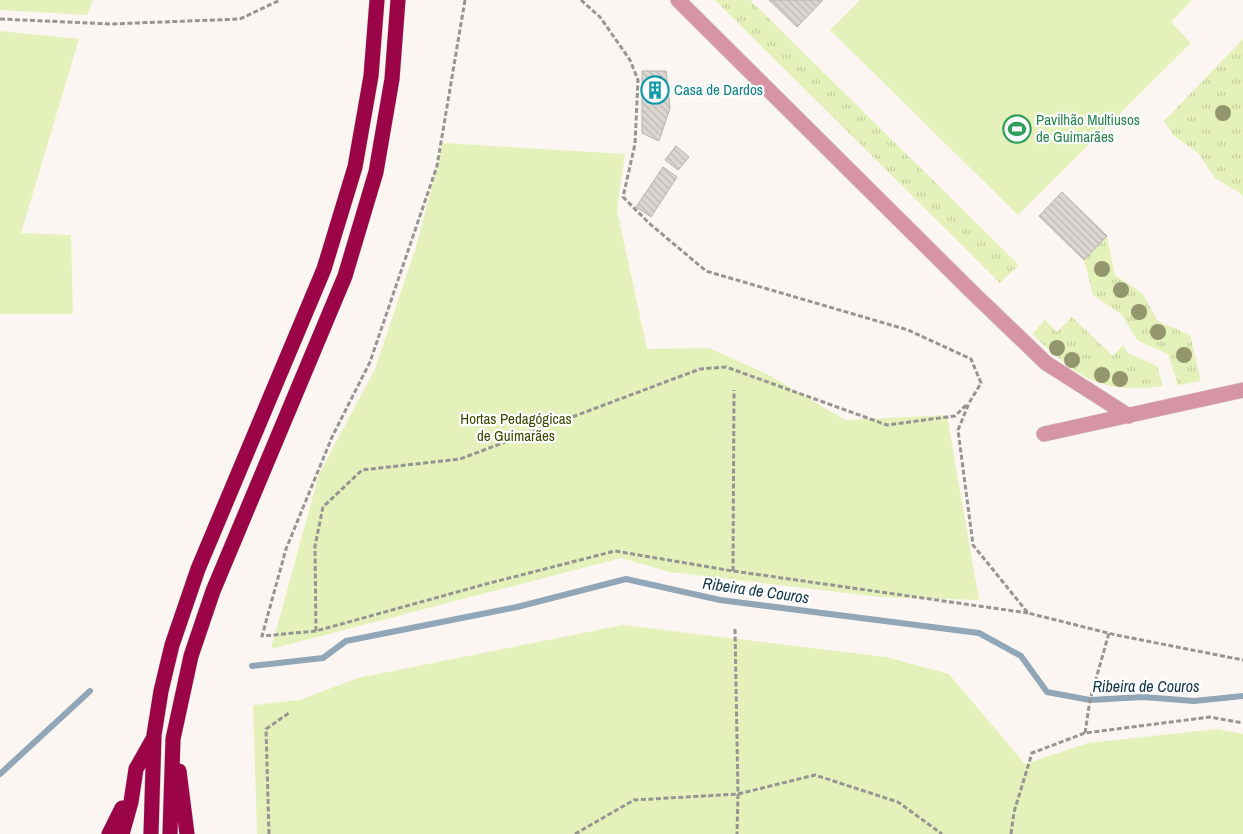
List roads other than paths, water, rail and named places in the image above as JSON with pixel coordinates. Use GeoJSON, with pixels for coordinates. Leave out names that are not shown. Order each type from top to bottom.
{"type":"FeatureCollection","features":[{"type":"Feature","properties":{"kind":"highway"},"geometry":{"type":"LineString","coordinates":[[151,834],[154,736],[160,691],[172,645],[194,578],[324,269],[355,167],[371,76],[377,0]]}},
{"type":"Feature","properties":{"kind":"highway"},"geometry":{"type":"LineString","coordinates":[[170,834],[173,739],[191,656],[204,614],[254,489],[344,276],[376,172],[392,79],[398,0]]}},
{"type":"Feature","properties":{"kind":"highway"},"geometry":{"type":"LineString","coordinates":[[109,834],[124,805],[136,769],[154,736]]}},
{"type":"Feature","properties":{"kind":"highway"},"geometry":{"type":"LineString","coordinates":[[173,739],[187,834]]}},
{"type":"Feature","properties":{"kind":"highway"},"geometry":{"type":"LineString","coordinates":[[122,834],[131,802],[136,769]]}},
{"type":"Feature","properties":{"kind":"lane"},"geometry":{"type":"LineString","coordinates":[[678,0],[1046,363],[1129,416]]}},
{"type":"Feature","properties":{"kind":"lane"},"geometry":{"type":"LineString","coordinates":[[1044,434],[1243,390]]}},
{"type":"Feature","properties":{"kind":"waterway","name":"Ribeira de Couros"},"geometry":{"type":"LineString","coordinates":[[252,666],[323,658],[346,641],[517,607],[626,579],[720,600],[979,633],[1021,656],[1047,692],[1090,700],[1143,697],[1194,701],[1243,696]]}},
{"type":"Feature","properties":{"kind":"waterway","name":"Ribeira de Couros"},"geometry":{"type":"LineString","coordinates":[[0,774],[90,691]]}},
{"type":"Feature","properties":{"kind":"place","name":"Casa de Dardos"},"geometry":{"type":"Point","coordinates":[655,90]}},
{"type":"Feature","properties":{"kind":"place","name":"Pavilhão Multiusos de Guimarães"},"geometry":{"type":"Point","coordinates":[1017,129]}},
{"type":"Feature","properties":{"kind":"park label","name":"Hortas Pedagógicas de Guimarães"},"geometry":{"type":"Point","coordinates":[516,428]}}]}
